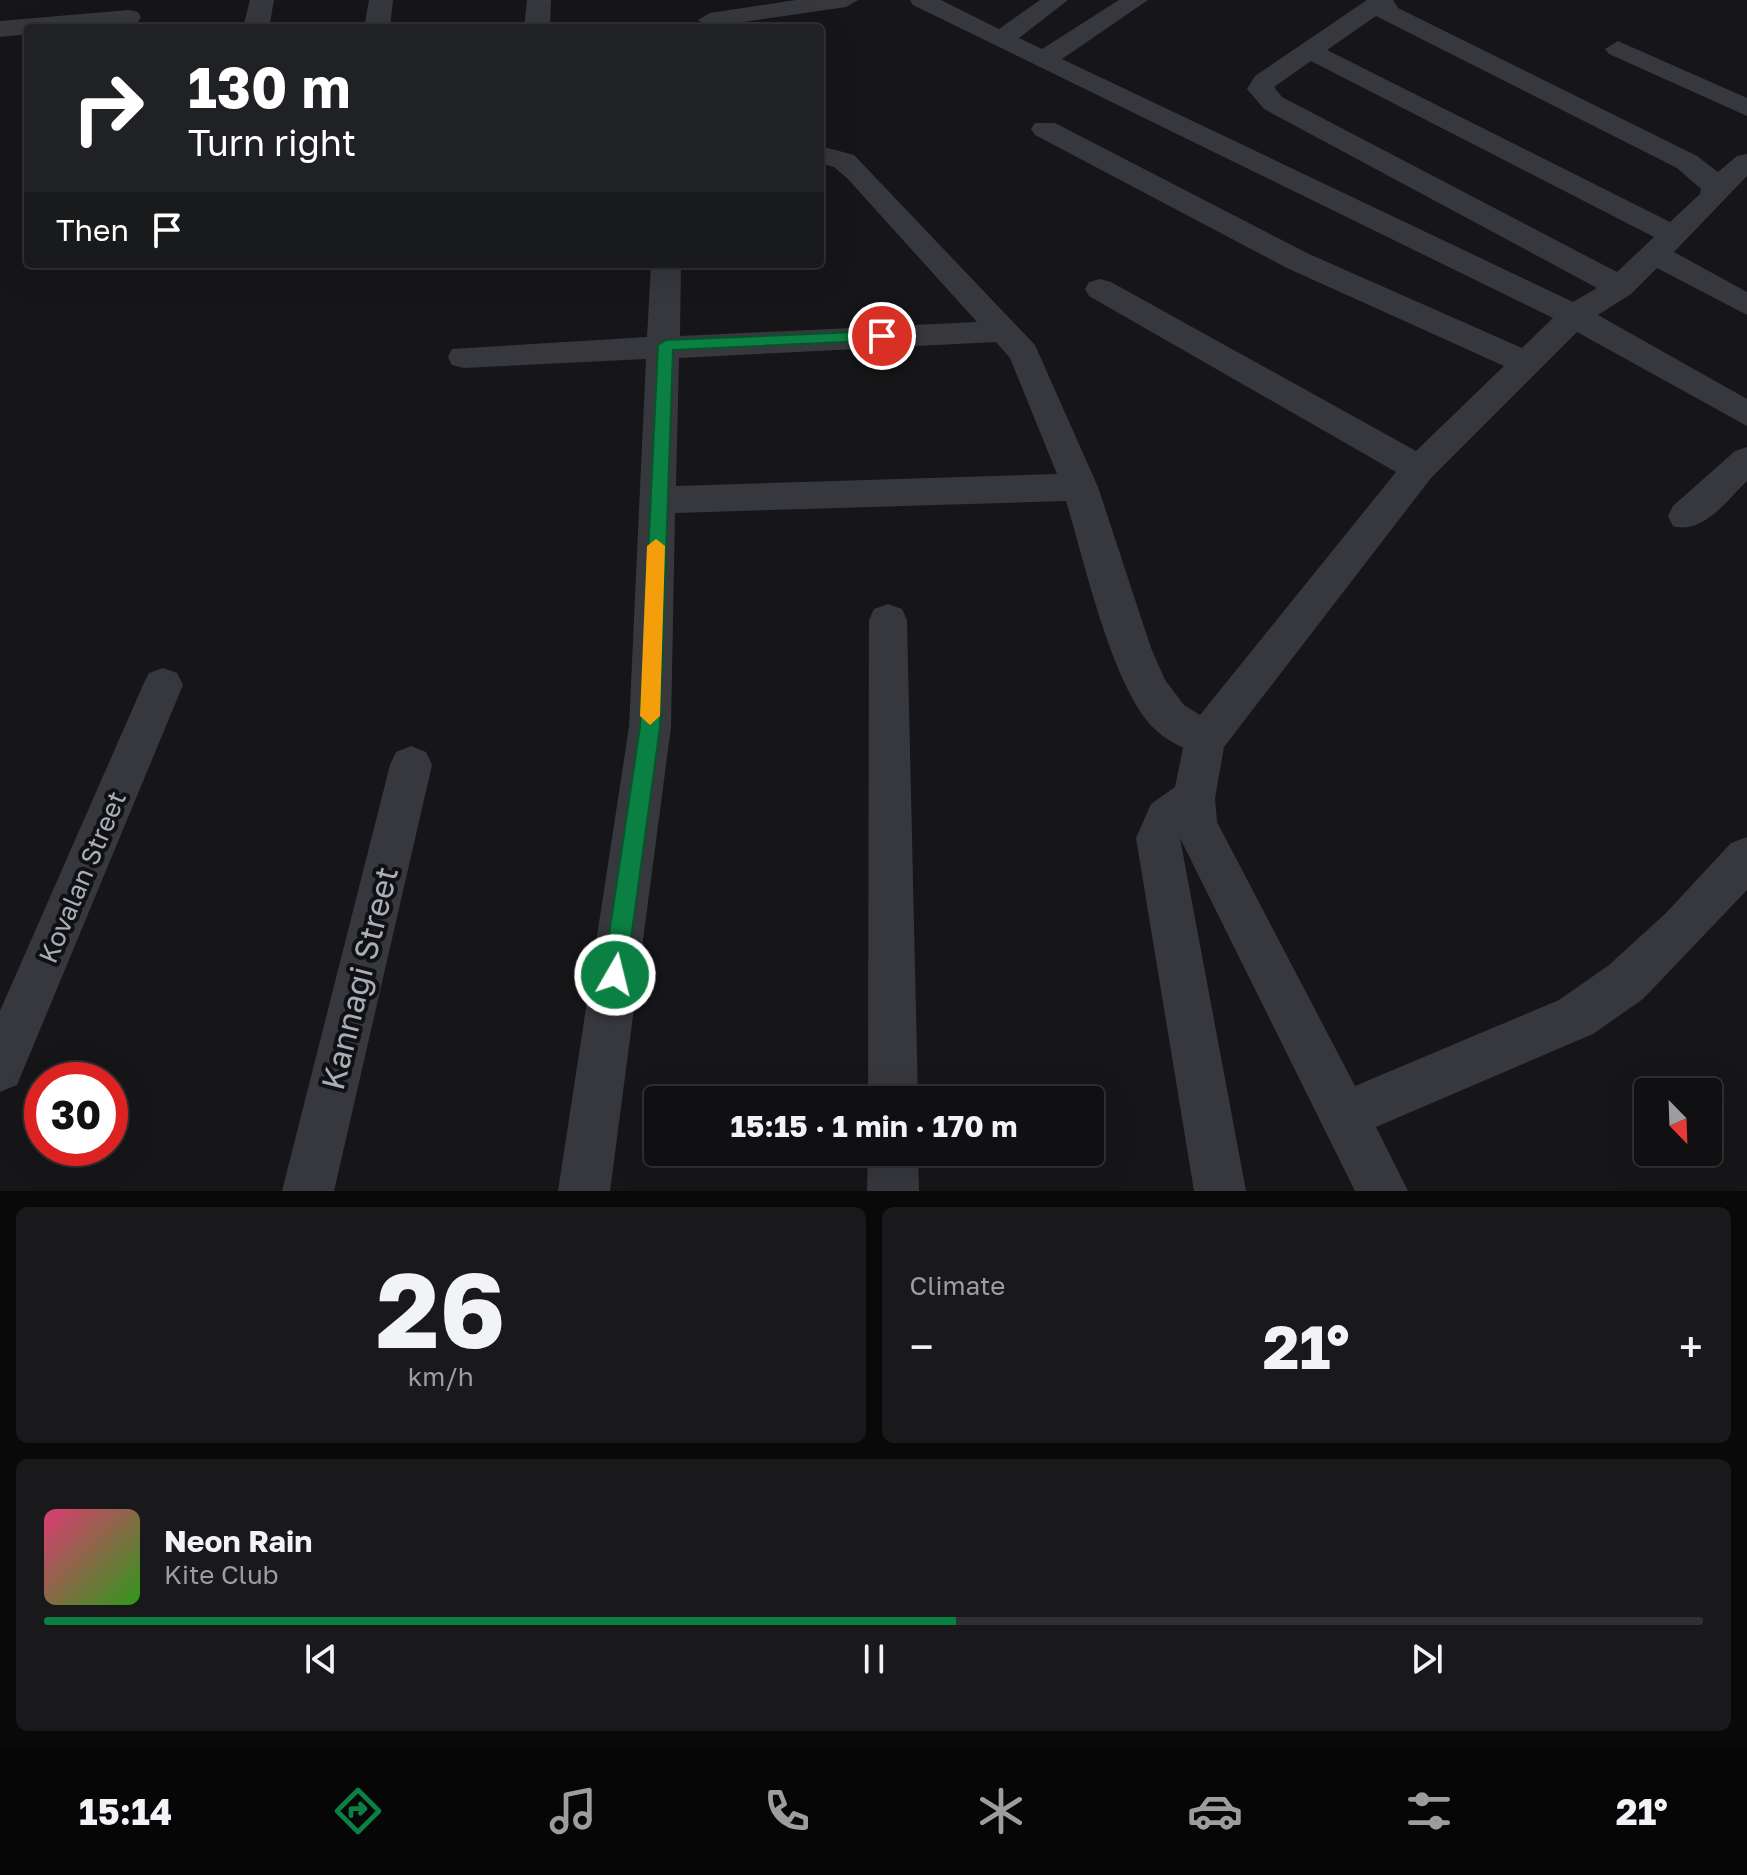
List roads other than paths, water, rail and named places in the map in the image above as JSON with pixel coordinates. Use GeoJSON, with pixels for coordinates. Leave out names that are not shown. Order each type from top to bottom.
{"type":"FeatureCollection","features":[{"type":"Feature","properties":{"kind":"street"},"geometry":{"type":"LineString","coordinates":[[0,19],[6,0]]}},
{"type":"Feature","properties":{"kind":"street"},"geometry":{"type":"LineString","coordinates":[[257,24],[262,0]]}},
{"type":"Feature","properties":{"kind":"street"},"geometry":{"type":"LineString","coordinates":[[378,24],[381,0]]}},
{"type":"Feature","properties":{"kind":"street"},"geometry":{"type":"LineString","coordinates":[[537,24],[539,0]]}},
{"type":"Feature","properties":{"kind":"street"},"geometry":{"type":"LineString","coordinates":[[709,16],[846,0]]}},
{"type":"Feature","properties":{"kind":"street"},"geometry":{"type":"LineString","coordinates":[[922,0],[1574,316],[1747,414]]}},
{"type":"Feature","properties":{"kind":"street"},"geometry":{"type":"LineString","coordinates":[[1001,39],[1056,0]]}},
{"type":"Feature","properties":{"kind":"street"},"geometry":{"type":"LineString","coordinates":[[1043,60],[1136,0]]}},
{"type":"Feature","properties":{"kind":"street"},"geometry":{"type":"LineString","coordinates":[[1620,287],[1264,95],[1260,89],[1264,82],[1380,1],[1389,13],[1687,162],[1704,173],[1716,188]]}},
{"type":"Feature","properties":{"kind":"street"},"geometry":{"type":"LineString","coordinates":[[54,24],[129,17]]}},
{"type":"Feature","properties":{"kind":"street"},"geometry":{"type":"LineString","coordinates":[[0,29],[24,27]]}},
{"type":"Feature","properties":{"kind":"street"},"geometry":{"type":"LineString","coordinates":[[1618,49],[1747,108]]}},
{"type":"Feature","properties":{"kind":"street"},"geometry":{"type":"LineString","coordinates":[[1310,51],[1664,245],[1747,305]]}},
{"type":"Feature","properties":{"kind":"street"},"geometry":{"type":"LineString","coordinates":[[1045,129],[1298,261],[1527,363]]}},
{"type":"Feature","properties":{"kind":"street"},"geometry":{"type":"LineString","coordinates":[[824,155],[834,156],[851,166],[1024,353],[1080,487],[1131,648],[1150,691],[1170,718],[1205,740]]}},
{"type":"Feature","properties":{"kind":"street"},"geometry":{"type":"LineString","coordinates":[[1382,1191],[1195,824],[1194,798],[1205,740],[1419,469],[1574,316],[1620,287],[1713,197],[1716,188],[1747,162]]}},
{"type":"Feature","properties":{"kind":"street"},"geometry":{"type":"LineString","coordinates":[[584,1191],[650,727],[657,500],[666,345],[666,268]]}},
{"type":"Feature","properties":{"kind":"street"},"geometry":{"type":"LineString","coordinates":[[1100,289],[1419,469]]}},
{"type":"Feature","properties":{"kind":"street"},"geometry":{"type":"LineString","coordinates":[[464,357],[1006,331]]}},
{"type":"Feature","properties":{"kind":"street"},"geometry":{"type":"LineString","coordinates":[[1686,516],[1747,460]]}},
{"type":"Feature","properties":{"kind":"street"},"geometry":{"type":"LineString","coordinates":[[657,500],[1080,487]]}},
{"type":"Feature","properties":{"kind":"street"},"geometry":{"type":"LineString","coordinates":[[888,620],[893,1086]]}},
{"type":"Feature","properties":{"kind":"street","name":"Kovalan Street"},"geometry":{"type":"LineString","coordinates":[[0,1068],[163,685]]}},
{"type":"Feature","properties":{"kind":"street","name":"Kannagi Street"},"geometry":{"type":"LineString","coordinates":[[308,1191],[411,765]]}},
{"type":"Feature","properties":{"kind":"street"},"geometry":{"type":"LineString","coordinates":[[1194,798],[1171,812],[1161,824],[1158,838],[1220,1191]]}},
{"type":"Feature","properties":{"kind":"street"},"geometry":{"type":"LineString","coordinates":[[1344,1116],[1576,1017],[1626,982],[1682,929],[1747,858]]}},
{"type":"Feature","properties":{"kind":"street"},"geometry":{"type":"LineString","coordinates":[[893,1166],[893,1191]]}}]}
